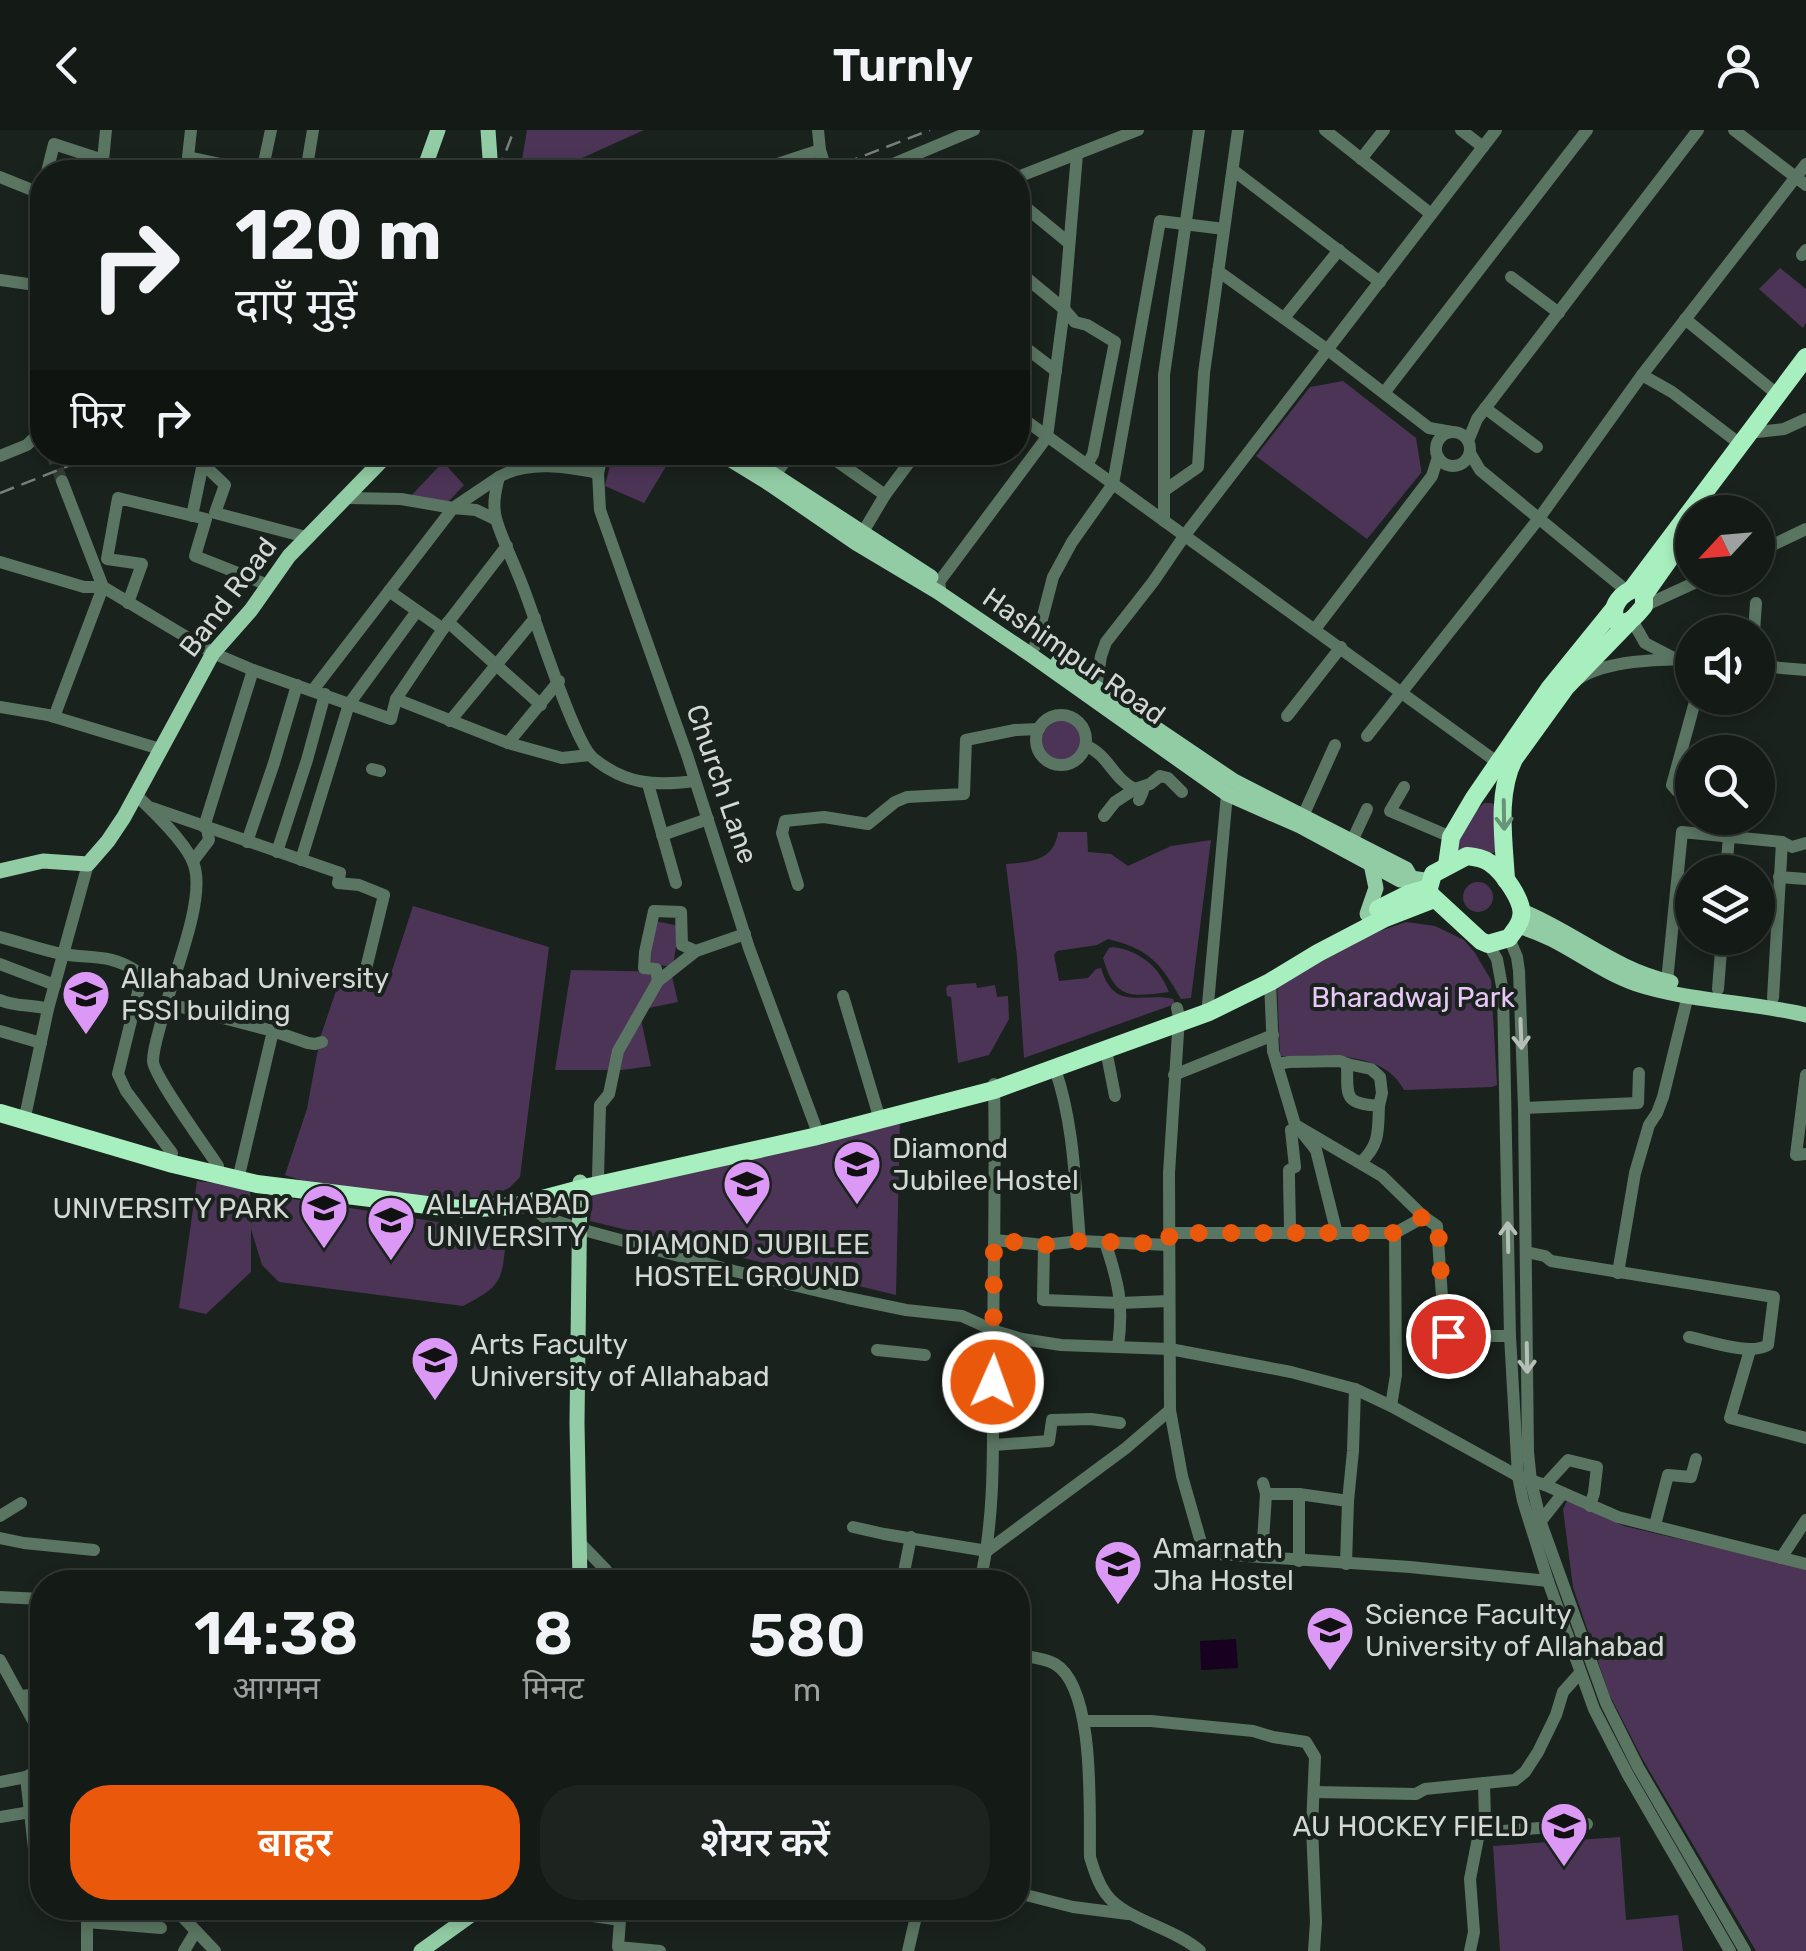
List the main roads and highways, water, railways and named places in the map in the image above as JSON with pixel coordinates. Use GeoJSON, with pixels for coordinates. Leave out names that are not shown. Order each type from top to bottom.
{"type":"FeatureCollection","features":[{"type":"Feature","properties":{"kind":"highway"},"geometry":{"type":"LineString","coordinates":[[1447,865],[1452,837],[1497,762],[1548,689],[1613,610],[1616,622],[1621,624],[1740,444],[1806,357]]}},
{"type":"Feature","properties":{"kind":"highway"},"geometry":{"type":"LineString","coordinates":[[1714,495],[1806,371]]}},
{"type":"Feature","properties":{"kind":"highway"},"geometry":{"type":"LineString","coordinates":[[1431,890],[1488,944],[1516,925],[1506,880],[1503,800],[1507,772],[1566,687],[1675,553]]}},
{"type":"Feature","properties":{"kind":"highway"},"geometry":{"type":"LineString","coordinates":[[1431,890],[1433,874],[1467,856],[1494,866],[1506,880]]}},
{"type":"Feature","properties":{"kind":"highway"},"geometry":{"type":"LineString","coordinates":[[1208,1008],[1367,914],[1408,894],[1431,890]]}},
{"type":"Feature","properties":{"kind":"highway"},"geometry":{"type":"LineString","coordinates":[[818,1132],[878,1113],[994,1086],[1208,1008],[1270,982],[1431,890]]}},
{"type":"Feature","properties":{"kind":"highway"},"geometry":{"type":"LineString","coordinates":[[0,1113],[172,1164],[424,1198],[501,1201],[818,1132],[994,1086],[1106,1050],[1178,1017]]}},
{"type":"Feature","properties":{"kind":"highway"},"geometry":{"type":"LineString","coordinates":[[0,1103],[172,1152],[258,1184],[444,1208],[498,1209],[528,1203],[586,1182]]}},
{"type":"Feature","properties":{"kind":"main road"},"geometry":{"type":"LineString","coordinates":[[428,160],[438,130]]}},
{"type":"Feature","properties":{"kind":"main road"},"geometry":{"type":"LineString","coordinates":[[488,130],[490,160]]}},
{"type":"Feature","properties":{"kind":"main road","name":"Band Road"},"geometry":{"type":"LineString","coordinates":[[0,871],[44,861],[88,864],[108,841],[213,653],[306,536],[378,465]]}},
{"type":"Feature","properties":{"kind":"main road","name":"Hashimpur Road"},"geometry":{"type":"LineString","coordinates":[[741,465],[856,543],[941,590],[1079,690],[1230,787],[1400,880],[1412,878]]}},
{"type":"Feature","properties":{"kind":"main road"},"geometry":{"type":"LineString","coordinates":[[759,465],[864,532],[941,590],[1096,688],[1230,787],[1303,816],[1406,869],[1412,878],[1431,890]]}},
{"type":"Feature","properties":{"kind":"main road"},"geometry":{"type":"LineString","coordinates":[[1367,914],[1376,888],[1372,864]]}},
{"type":"Feature","properties":{"kind":"main road"},"geometry":{"type":"LineString","coordinates":[[1516,925],[1556,926],[1626,968],[1667,981],[1806,1005]]}},
{"type":"Feature","properties":{"kind":"main road"},"geometry":{"type":"LineString","coordinates":[[1516,925],[1543,933],[1640,985],[1806,1015]]}},
{"type":"Feature","properties":{"kind":"main road"},"geometry":{"type":"LineString","coordinates":[[580,1570],[580,1229],[586,1182]]}},
{"type":"Feature","properties":{"kind":"main road"},"geometry":{"type":"LineString","coordinates":[[421,1951],[464,1920]]}},
{"type":"Feature","properties":{"kind":"tunnel"},"geometry":{"type":"LineString","coordinates":[[56,465],[62,481]]}},
{"type":"Feature","properties":{"kind":"railway"},"geometry":{"type":"LineString","coordinates":[[503,160],[514,130]]}},
{"type":"Feature","properties":{"kind":"railway"},"geometry":{"type":"LineString","coordinates":[[853,160],[930,130]]}},
{"type":"Feature","properties":{"kind":"railway"},"geometry":{"type":"LineString","coordinates":[[0,493],[71,465]]}},
{"type":"Feature","properties":{"kind":"place","name":"Allahabad University FSSI building"},"geometry":{"type":"Point","coordinates":[86,1036]}},
{"type":"Feature","properties":{"kind":"place","name":"Diamond Jubilee Hostel"},"geometry":{"type":"Point","coordinates":[857,1206]}},
{"type":"Feature","properties":{"kind":"place","name":"DIAMOND JUBILEE HOSTEL GROUND"},"geometry":{"type":"Point","coordinates":[747,1226]}},
{"type":"Feature","properties":{"kind":"place","name":"UNIVERSITY PARK"},"geometry":{"type":"Point","coordinates":[324,1250]}},
{"type":"Feature","properties":{"kind":"place","name":"ALLAHABAD UNIVERSITY"},"geometry":{"type":"Point","coordinates":[391,1262]}},
{"type":"Feature","properties":{"kind":"place","name":"Arts Faculty University of Allahabad"},"geometry":{"type":"Point","coordinates":[435,1402]}},
{"type":"Feature","properties":{"kind":"place","name":"Amarnath Jha Hostel"},"geometry":{"type":"Point","coordinates":[1118,1606]}},
{"type":"Feature","properties":{"kind":"place","name":"Science Faculty University of Allahabad"},"geometry":{"type":"Point","coordinates":[1330,1672]}},
{"type":"Feature","properties":{"kind":"place","name":"AU HOCKEY FIELD"},"geometry":{"type":"Point","coordinates":[1564,1868]}},
{"type":"Feature","properties":{"kind":"park label","name":"Bharadwaj Park"},"geometry":{"type":"Point","coordinates":[1413,997]}}]}
